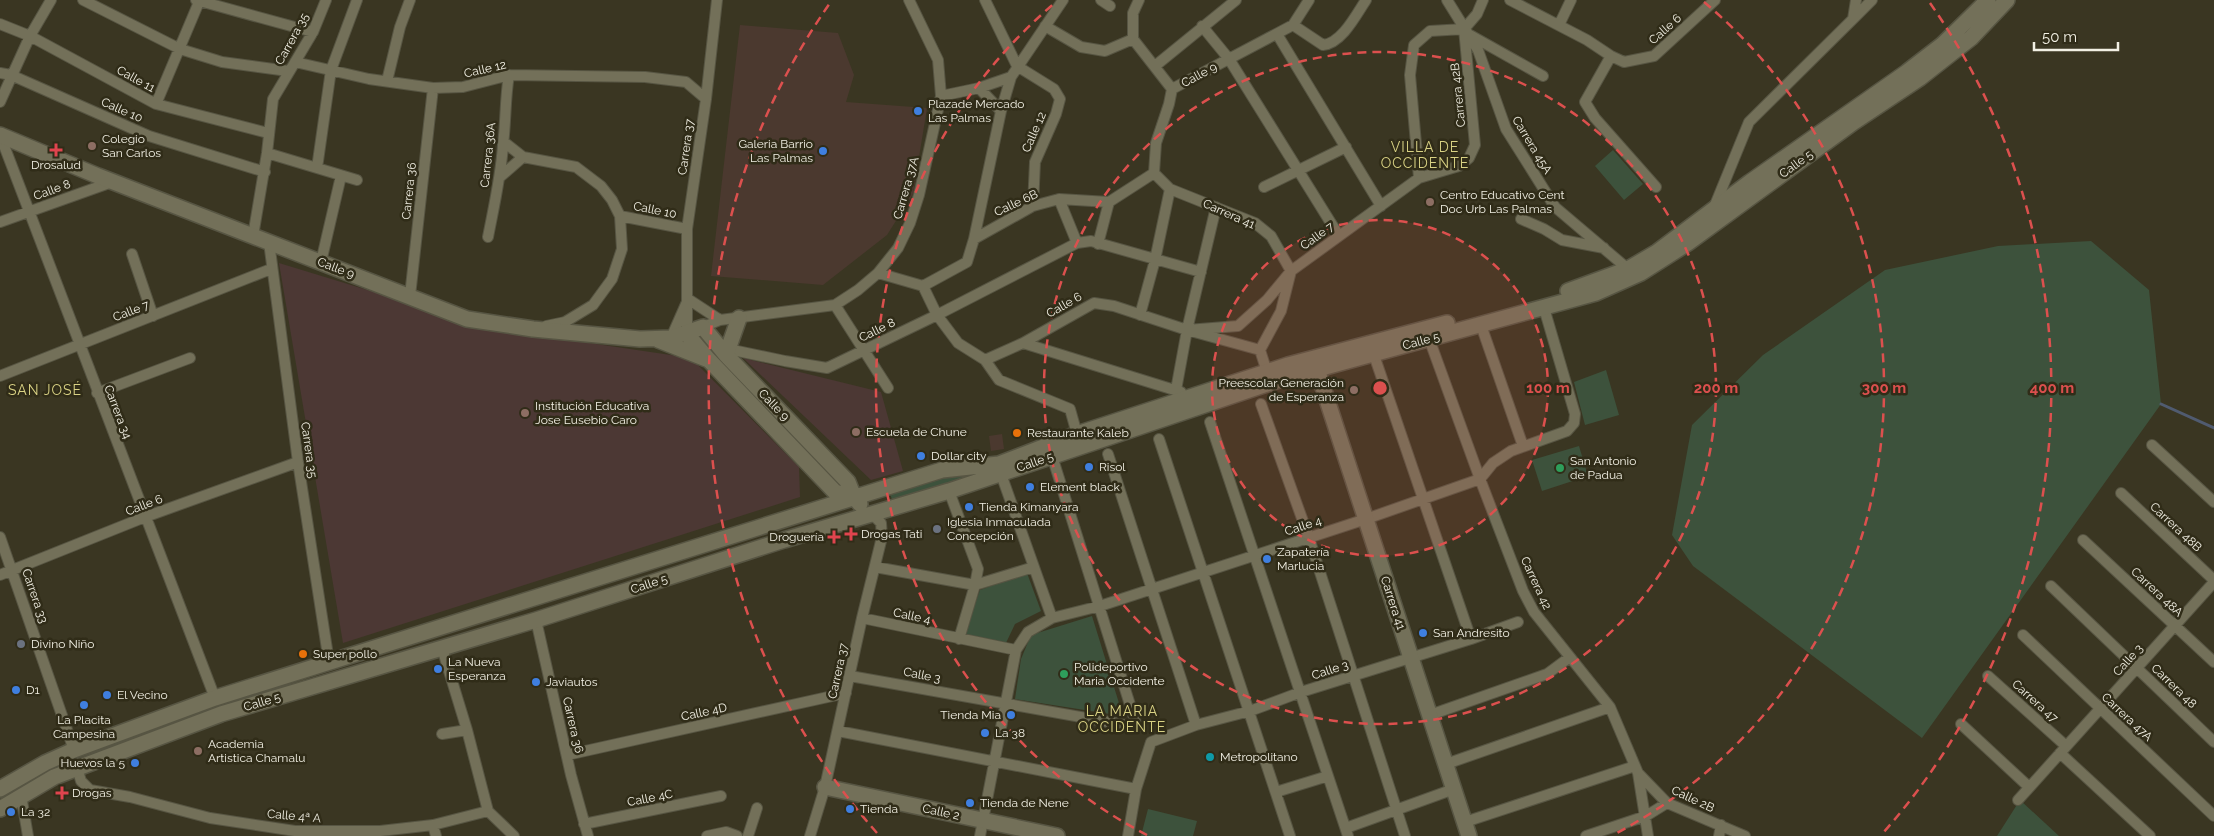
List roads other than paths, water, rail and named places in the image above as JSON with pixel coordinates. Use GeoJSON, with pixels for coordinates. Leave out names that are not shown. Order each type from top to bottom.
{"type":"FeatureCollection","features":[{"type":"Feature","properties":{"kind":"main road","name":"Calle 5"},"geometry":{"type":"LineString","coordinates":[[0,789],[45,763],[74,750],[215,698],[942,470],[998,464],[1077,434],[1312,358],[1570,290],[1628,269],[1657,252],[1750,182],[1907,72],[1942,45],[1988,0]]}},
{"type":"Feature","properties":{"kind":"main road","name":"Calle 5"},"geometry":{"type":"LineString","coordinates":[[0,808],[20,795],[70,770],[221,714],[536,620],[784,540],[949,491],[1285,378],[1544,308],[1618,284],[1662,262],[1854,122],[1920,78],[1971,38],[2007,0]]}},
{"type":"Feature","properties":{"kind":"main road","name":"Calle 9"},"geometry":{"type":"LineString","coordinates":[[0,135],[112,182],[467,319],[533,329],[654,339],[671,338],[703,328],[848,482],[854,497],[872,514]]}},
{"type":"Feature","properties":{"kind":"main road"},"geometry":{"type":"LineString","coordinates":[[727,352],[739,318]]}},
{"type":"Feature","properties":{"kind":"main road","name":"Calle 9"},"geometry":{"type":"LineString","coordinates":[[687,334],[708,360],[835,492],[854,497]]}},
{"type":"Feature","properties":{"kind":"main road"},"geometry":{"type":"LineString","coordinates":[[654,339],[708,360]]}},
{"type":"Feature","properties":{"kind":"main road","name":"Carrera 41"},"geometry":{"type":"LineString","coordinates":[[1317,369],[1467,829]]}},
{"type":"Feature","properties":{"kind":"main road"},"geometry":{"type":"LineString","coordinates":[[812,512],[819,506],[823,498],[825,489],[823,480]]}},
{"type":"Feature","properties":{"kind":"main road"},"geometry":{"type":"LineString","coordinates":[[779,520],[784,520],[791,528],[791,533],[784,540]]}},
{"type":"Feature","properties":{"kind":"main road","name":"Calle 2"},"geometry":{"type":"LineString","coordinates":[[825,787],[1057,836]]}},
{"type":"Feature","properties":{"kind":"street"},"geometry":{"type":"LineString","coordinates":[[0,102],[30,36],[50,0]]}},
{"type":"Feature","properties":{"kind":"street"},"geometry":{"type":"LineString","coordinates":[[83,0],[180,49],[222,62],[288,71]]}},
{"type":"Feature","properties":{"kind":"street","name":"Carrera 35"},"geometry":{"type":"LineString","coordinates":[[253,236],[268,153],[268,133],[273,99],[313,32],[326,0]]}},
{"type":"Feature","properties":{"kind":"street"},"geometry":{"type":"LineString","coordinates":[[317,168],[330,70],[357,0]]}},
{"type":"Feature","properties":{"kind":"street"},"geometry":{"type":"LineString","coordinates":[[387,81],[400,27],[410,0]]}},
{"type":"Feature","properties":{"kind":"street","name":"Carrera 37"},"geometry":{"type":"LineString","coordinates":[[687,334],[687,229],[706,99],[717,0]]}},
{"type":"Feature","properties":{"kind":"street","name":"Carrera 37A"},"geometry":{"type":"LineString","coordinates":[[703,328],[720,320],[835,304],[858,290],[878,273],[898,248],[910,223],[919,195],[941,96],[938,60],[909,0]]}},
{"type":"Feature","properties":{"kind":"street"},"geometry":{"type":"LineString","coordinates":[[985,0],[1017,66]]}},
{"type":"Feature","properties":{"kind":"street"},"geometry":{"type":"LineString","coordinates":[[878,273],[923,286],[967,262],[974,239],[1001,111],[1011,77],[1063,0]]}},
{"type":"Feature","properties":{"kind":"street"},"geometry":{"type":"LineString","coordinates":[[1139,0],[1132,13],[1133,39],[1172,88]]}},
{"type":"Feature","properties":{"kind":"street"},"geometry":{"type":"LineString","coordinates":[[1155,66],[1236,0]]}},
{"type":"Feature","properties":{"kind":"street"},"geometry":{"type":"LineString","coordinates":[[1309,0],[1293,25],[1277,34],[1381,206]]}},
{"type":"Feature","properties":{"kind":"street"},"geometry":{"type":"LineString","coordinates":[[1293,25],[1323,46],[1330,44],[1366,0]]}},
{"type":"Feature","properties":{"kind":"street","name":"Carrera 45A"},"geometry":{"type":"LineString","coordinates":[[1447,0],[1478,50],[1506,129],[1555,207],[1628,269]]}},
{"type":"Feature","properties":{"kind":"street"},"geometry":{"type":"LineString","coordinates":[[1465,31],[1478,14],[1483,0]]}},
{"type":"Feature","properties":{"kind":"street"},"geometry":{"type":"LineString","coordinates":[[1510,0],[1587,40],[1611,56],[1585,102],[1595,118],[1656,187]]}},
{"type":"Feature","properties":{"kind":"street"},"geometry":{"type":"LineString","coordinates":[[1559,25],[1571,0]]}},
{"type":"Feature","properties":{"kind":"street","name":"Calle 6"},"geometry":{"type":"LineString","coordinates":[[1611,56],[1624,62],[1654,56],[1715,0]]}},
{"type":"Feature","properties":{"kind":"street"},"geometry":{"type":"LineString","coordinates":[[1853,19],[1856,0]]}},
{"type":"Feature","properties":{"kind":"street"},"geometry":{"type":"LineString","coordinates":[[1712,211],[1749,122],[1872,0]]}},
{"type":"Feature","properties":{"kind":"street"},"geometry":{"type":"LineString","coordinates":[[156,104],[198,1],[313,32]]}},
{"type":"Feature","properties":{"kind":"street","name":"Calle 11"},"geometry":{"type":"LineString","coordinates":[[0,24],[30,36],[156,104],[268,133]]}},
{"type":"Feature","properties":{"kind":"street"},"geometry":{"type":"LineString","coordinates":[[1046,26],[1081,47],[1105,50],[1133,39]]}},
{"type":"Feature","properties":{"kind":"street"},"geometry":{"type":"LineString","coordinates":[[1202,26],[1229,59],[1300,171],[1338,236]]}},
{"type":"Feature","properties":{"kind":"street"},"geometry":{"type":"LineString","coordinates":[[1420,178],[1410,75],[1414,46],[1430,31],[1465,31],[1543,76]]}},
{"type":"Feature","properties":{"kind":"street","name":"Carrera 42B"},"geometry":{"type":"LineString","coordinates":[[1420,178],[1458,166],[1469,158],[1475,145],[1465,31]]}},
{"type":"Feature","properties":{"kind":"street","name":"Calle 9"},"geometry":{"type":"LineString","coordinates":[[1154,173],[1156,143],[1169,104],[1172,88],[1277,34]]}},
{"type":"Feature","properties":{"kind":"street","name":"Calle 12"},"geometry":{"type":"LineString","coordinates":[[295,62],[387,81],[433,88],[463,87],[509,75],[645,77],[686,82],[706,99]]}},
{"type":"Feature","properties":{"kind":"street","name":"Calle 12"},"geometry":{"type":"LineString","coordinates":[[1017,66],[1054,89],[1060,99],[1034,162],[1033,206]]}},
{"type":"Feature","properties":{"kind":"street","name":"Calle 10"},"geometry":{"type":"LineString","coordinates":[[0,73],[11,75],[149,136],[265,172]]}},
{"type":"Feature","properties":{"kind":"street","name":"Carrera 36A"},"geometry":{"type":"LineString","coordinates":[[488,237],[500,177],[504,142],[504,106],[509,75]]}},
{"type":"Feature","properties":{"kind":"street"},"geometry":{"type":"LineString","coordinates":[[941,96],[979,88],[1011,77]]}},
{"type":"Feature","properties":{"kind":"street","name":"Carrera 36"},"geometry":{"type":"LineString","coordinates":[[410,296],[433,88]]}},
{"type":"Feature","properties":{"kind":"street"},"geometry":{"type":"LineString","coordinates":[[979,88],[1001,111]]}},
{"type":"Feature","properties":{"kind":"street","name":"Carrera 34"},"geometry":{"type":"LineString","coordinates":[[0,135],[215,698]]}},
{"type":"Feature","properties":{"kind":"street"},"geometry":{"type":"LineString","coordinates":[[500,177],[523,158],[504,142]]}},
{"type":"Feature","properties":{"kind":"street"},"geometry":{"type":"LineString","coordinates":[[1264,187],[1346,147]]}},
{"type":"Feature","properties":{"kind":"street"},"geometry":{"type":"LineString","coordinates":[[268,153],[356,180]]}},
{"type":"Feature","properties":{"kind":"street","name":"Calle 10"},"geometry":{"type":"LineString","coordinates":[[523,158],[576,167],[600,186],[612,200],[620,216],[687,229]]}},
{"type":"Feature","properties":{"kind":"street"},"geometry":{"type":"LineString","coordinates":[[1098,244],[1109,202],[1154,173]]}},
{"type":"Feature","properties":{"kind":"street","name":"Carrera 41"},"geometry":{"type":"LineString","coordinates":[[1154,173],[1170,189],[1255,223],[1271,236],[1291,271]]}},
{"type":"Feature","properties":{"kind":"street"},"geometry":{"type":"LineString","coordinates":[[321,262],[341,176]]}},
{"type":"Feature","properties":{"kind":"street","name":"Calle 7"},"geometry":{"type":"LineString","coordinates":[[1238,326],[1266,300],[1291,271],[1420,178]]}},
{"type":"Feature","properties":{"kind":"street","name":"Calle 8"},"geometry":{"type":"LineString","coordinates":[[0,222],[112,182]]}},
{"type":"Feature","properties":{"kind":"street"},"geometry":{"type":"LineString","coordinates":[[1140,315],[1156,260],[1170,189]]}},
{"type":"Feature","properties":{"kind":"street"},"geometry":{"type":"LineString","coordinates":[[1059,199],[1077,244],[1091,241],[1201,272]]}},
{"type":"Feature","properties":{"kind":"street","name":"Calle 6B"},"geometry":{"type":"LineString","coordinates":[[974,239],[1033,206],[1059,199],[1109,202]]}},
{"type":"Feature","properties":{"kind":"street"},"geometry":{"type":"LineString","coordinates":[[1176,390],[1187,330],[1216,207]]}},
{"type":"Feature","properties":{"kind":"street"},"geometry":{"type":"LineString","coordinates":[[533,329],[565,322],[592,305],[612,279],[620,256],[622,248],[620,216]]}},
{"type":"Feature","properties":{"kind":"street"},"geometry":{"type":"LineString","coordinates":[[1521,219],[1544,229],[1562,240],[1604,249]]}},
{"type":"Feature","properties":{"kind":"street","name":"Carrera 35"},"geometry":{"type":"LineString","coordinates":[[269,242],[271,269],[298,462],[329,662]]}},
{"type":"Feature","properties":{"kind":"street","name":"Calle 8"},"geometry":{"type":"LineString","coordinates":[[727,352],[827,368],[1077,244]]}},
{"type":"Feature","properties":{"kind":"street"},"geometry":{"type":"LineString","coordinates":[[132,254],[153,316]]}},
{"type":"Feature","properties":{"kind":"street","name":"Calle 7"},"geometry":{"type":"LineString","coordinates":[[0,376],[271,269]]}},
{"type":"Feature","properties":{"kind":"street"},"geometry":{"type":"LineString","coordinates":[[1267,372],[1260,350],[1280,311],[1291,271]]}},
{"type":"Feature","properties":{"kind":"street"},"geometry":{"type":"LineString","coordinates":[[923,286],[937,315],[958,343],[985,360],[999,380],[1070,409],[1077,434]]}},
{"type":"Feature","properties":{"kind":"street"},"geometry":{"type":"LineString","coordinates":[[688,299],[720,320]]}},
{"type":"Feature","properties":{"kind":"street","name":"Carrera 37"},"geometry":{"type":"LineString","coordinates":[[671,338],[688,299]]}},
{"type":"Feature","properties":{"kind":"street","name":"Calle 6"},"geometry":{"type":"LineString","coordinates":[[985,360],[1024,344],[1094,303],[1114,306],[1187,330],[1260,350]]}},
{"type":"Feature","properties":{"kind":"street"},"geometry":{"type":"LineString","coordinates":[[835,304],[888,388]]}},
{"type":"Feature","properties":{"kind":"street","name":"Calle 4"},"geometry":{"type":"LineString","coordinates":[[862,618],[1016,650],[1028,632],[1052,618],[1100,606],[1366,519],[1480,479],[1493,463],[1511,451],[1567,431],[1574,423],[1575,414],[1544,308]]}},
{"type":"Feature","properties":{"kind":"street","name":"Calle 6"},"geometry":{"type":"LineString","coordinates":[[1187,330],[1238,326]]}},
{"type":"Feature","properties":{"kind":"street"},"geometry":{"type":"LineString","coordinates":[[1482,328],[1523,446]]}},
{"type":"Feature","properties":{"kind":"street"},"geometry":{"type":"LineString","coordinates":[[1024,344],[1176,390],[1193,397]]}},
{"type":"Feature","properties":{"kind":"street","name":"Carrera 42"},"geometry":{"type":"LineString","coordinates":[[1431,344],[1523,591],[1534,612],[1610,708],[1637,769],[1648,836]]}},
{"type":"Feature","properties":{"kind":"street"},"geometry":{"type":"LineString","coordinates":[[98,393],[190,358]]}},
{"type":"Feature","properties":{"kind":"street"},"geometry":{"type":"LineString","coordinates":[[1376,361],[1424,498],[1470,639]]}},
{"type":"Feature","properties":{"kind":"street"},"geometry":{"type":"LineString","coordinates":[[1261,404],[1309,538],[1405,836]]}},
{"type":"Feature","properties":{"kind":"street"},"geometry":{"type":"LineString","coordinates":[[1210,422],[1347,832],[1397,810],[1454,789]]}},
{"type":"Feature","properties":{"kind":"street"},"geometry":{"type":"LineString","coordinates":[[1159,439],[1290,836]]}},
{"type":"Feature","properties":{"kind":"street"},"geometry":{"type":"LineString","coordinates":[[2152,446],[2214,502]]}},
{"type":"Feature","properties":{"kind":"street"},"geometry":{"type":"LineString","coordinates":[[1108,454],[1196,725]]}},
{"type":"Feature","properties":{"kind":"street"},"geometry":{"type":"LineString","coordinates":[[1052,456],[1100,606]]}},
{"type":"Feature","properties":{"kind":"street","name":"Calle 6"},"geometry":{"type":"LineString","coordinates":[[0,575],[146,517],[298,462]]}},
{"type":"Feature","properties":{"kind":"street"},"geometry":{"type":"LineString","coordinates":[[1001,474],[1052,618]]}},
{"type":"Feature","properties":{"kind":"street"},"geometry":{"type":"LineString","coordinates":[[949,491],[978,569],[959,639]]}},
{"type":"Feature","properties":{"kind":"street","name":"Carrera 48B"},"geometry":{"type":"LineString","coordinates":[[2121,493],[2214,581]]}},
{"type":"Feature","properties":{"kind":"street","name":"Carrera 37"},"geometry":{"type":"LineString","coordinates":[[810,836],[825,787],[882,529],[881,523],[872,514]]}},
{"type":"Feature","properties":{"kind":"street","name":"Carrera 33"},"geometry":{"type":"LineString","coordinates":[[0,537],[74,750]]}},
{"type":"Feature","properties":{"kind":"street","name":"Carrera 48A"},"geometry":{"type":"LineString","coordinates":[[2083,540],[2214,662]]}},
{"type":"Feature","properties":{"kind":"street"},"geometry":{"type":"LineString","coordinates":[[874,567],[975,585],[1034,567]]}},
{"type":"Feature","properties":{"kind":"street","name":"Calle 3"},"geometry":{"type":"LineString","coordinates":[[2018,800],[2214,581]]}},
{"type":"Feature","properties":{"kind":"street","name":"Carrera 48"},"geometry":{"type":"LineString","coordinates":[[2051,586],[2214,742]]}},
{"type":"Feature","properties":{"kind":"street","name":"Calle 3"},"geometry":{"type":"LineString","coordinates":[[850,676],[1137,727],[1100,606]]}},
{"type":"Feature","properties":{"kind":"street","name":"Carrera 36"},"geometry":{"type":"LineString","coordinates":[[536,620],[588,836]]}},
{"type":"Feature","properties":{"kind":"street","name":"Calle 3"},"geometry":{"type":"LineString","coordinates":[[1136,789],[1151,742],[1196,725],[1250,711],[1301,692],[1518,622]]}},
{"type":"Feature","properties":{"kind":"street","name":"Carrera 47A"},"geometry":{"type":"LineString","coordinates":[[2023,634],[2214,816]]}},
{"type":"Feature","properties":{"kind":"street"},"geometry":{"type":"LineString","coordinates":[[442,648],[467,730],[488,811],[514,836]]}},
{"type":"Feature","properties":{"kind":"street"},"geometry":{"type":"LineString","coordinates":[[980,836],[1016,650]]}},
{"type":"Feature","properties":{"kind":"street"},"geometry":{"type":"LineString","coordinates":[[1430,715],[1547,674],[1570,656]]}},
{"type":"Feature","properties":{"kind":"street","name":"Carrera 47"},"geometry":{"type":"LineString","coordinates":[[1988,676],[2063,750]]}},
{"type":"Feature","properties":{"kind":"street","name":"Calle 4D"},"geometry":{"type":"LineString","coordinates":[[567,755],[846,694]]}},
{"type":"Feature","properties":{"kind":"street"},"geometry":{"type":"LineString","coordinates":[[1446,764],[1610,708]]}},
{"type":"Feature","properties":{"kind":"street"},"geometry":{"type":"LineString","coordinates":[[1961,724],[2029,787]]}},
{"type":"Feature","properties":{"kind":"street"},"geometry":{"type":"LineString","coordinates":[[442,734],[467,730]]}},
{"type":"Feature","properties":{"kind":"street"},"geometry":{"type":"LineString","coordinates":[[838,730],[1136,789],[1128,836]]}},
{"type":"Feature","properties":{"kind":"street"},"geometry":{"type":"LineString","coordinates":[[2063,750],[2150,836]]}},
{"type":"Feature","properties":{"kind":"street"},"geometry":{"type":"LineString","coordinates":[[1467,829],[1637,769]]}},
{"type":"Feature","properties":{"kind":"street","name":"Calle 2B"},"geometry":{"type":"LineString","coordinates":[[1637,769],[1667,803],[1745,836]]}},
{"type":"Feature","properties":{"kind":"street"},"geometry":{"type":"LineString","coordinates":[[70,770],[84,786]]}},
{"type":"Feature","properties":{"kind":"street","name":"Calle 4ª A"},"geometry":{"type":"LineString","coordinates":[[70,770],[90,790],[130,797],[210,818],[295,834],[380,831],[433,825],[488,811]]}},
{"type":"Feature","properties":{"kind":"street"},"geometry":{"type":"LineString","coordinates":[[1276,792],[1328,776]]}},
{"type":"Feature","properties":{"kind":"street"},"geometry":{"type":"LineString","coordinates":[[20,795],[28,836]]}},
{"type":"Feature","properties":{"kind":"street","name":"Calle 4C"},"geometry":{"type":"LineString","coordinates":[[584,824],[721,796]]}},
{"type":"Feature","properties":{"kind":"street"},"geometry":{"type":"LineString","coordinates":[[1586,836],[1618,831],[1667,803]]}},
{"type":"Feature","properties":{"kind":"street"},"geometry":{"type":"LineString","coordinates":[[748,836],[756,808]]}},
{"type":"Feature","properties":{"kind":"street"},"geometry":{"type":"LineString","coordinates":[[433,825],[436,836]]}},
{"type":"Feature","properties":{"kind":"street"},"geometry":{"type":"LineString","coordinates":[[1719,836],[1721,825]]}},
{"type":"Feature","properties":{"kind":"street"},"geometry":{"type":"LineString","coordinates":[[707,836],[726,832],[737,836]]}},
{"type":"Feature","properties":{"kind":"waterway"},"geometry":{"type":"LineString","coordinates":[[2161,404],[2214,428]]}},
{"type":"Feature","properties":{"kind":"place","name":"Plazade Mercado Las Palmas"},"geometry":{"type":"Point","coordinates":[918,111]}},
{"type":"Feature","properties":{"kind":"place","name":"Colegio San Carlos"},"geometry":{"type":"Point","coordinates":[92,146]}},
{"type":"Feature","properties":{"kind":"place","name":"Drosalud"},"geometry":{"type":"Point","coordinates":[56,150]}},
{"type":"Feature","properties":{"kind":"place","name":"Galeria Barrio Las Palmas"},"geometry":{"type":"Point","coordinates":[823,151]}},
{"type":"Feature","properties":{"kind":"place","name":"Centro Educativo Cent Doc Urb Las Palmas"},"geometry":{"type":"Point","coordinates":[1430,202]}},
{"type":"Feature","properties":{"kind":"place","name":"Preescolar Generación de Esperanza"},"geometry":{"type":"Point","coordinates":[1354,390]}},
{"type":"Feature","properties":{"kind":"place","name":"Institución Educativa Jose Eusebio Caro"},"geometry":{"type":"Point","coordinates":[525,413]}},
{"type":"Feature","properties":{"kind":"place","name":"Escuela de Chune"},"geometry":{"type":"Point","coordinates":[856,432]}},
{"type":"Feature","properties":{"kind":"place","name":"Restaurante Kaleb"},"geometry":{"type":"Point","coordinates":[1017,433]}},
{"type":"Feature","properties":{"kind":"place","name":"Dollar city"},"geometry":{"type":"Point","coordinates":[921,456]}},
{"type":"Feature","properties":{"kind":"place","name":"Risol"},"geometry":{"type":"Point","coordinates":[1089,467]}},
{"type":"Feature","properties":{"kind":"place","name":"San Antonio de Padua"},"geometry":{"type":"Point","coordinates":[1560,468]}},
{"type":"Feature","properties":{"kind":"place","name":"Element black"},"geometry":{"type":"Point","coordinates":[1030,487]}},
{"type":"Feature","properties":{"kind":"place","name":"Tienda Kimanyara"},"geometry":{"type":"Point","coordinates":[969,507]}},
{"type":"Feature","properties":{"kind":"place","name":"Iglesia Inmaculada Concepción"},"geometry":{"type":"Point","coordinates":[937,529]}},
{"type":"Feature","properties":{"kind":"place","name":"Drogas Tati"},"geometry":{"type":"Point","coordinates":[851,534]}},
{"type":"Feature","properties":{"kind":"place","name":"Droguería"},"geometry":{"type":"Point","coordinates":[834,537]}},
{"type":"Feature","properties":{"kind":"place","name":"Zapatería Marlucia"},"geometry":{"type":"Point","coordinates":[1267,559]}},
{"type":"Feature","properties":{"kind":"place","name":"San Andresito"},"geometry":{"type":"Point","coordinates":[1423,633]}},
{"type":"Feature","properties":{"kind":"place","name":"Divino Niño"},"geometry":{"type":"Point","coordinates":[21,644]}},
{"type":"Feature","properties":{"kind":"place","name":"Super pollo"},"geometry":{"type":"Point","coordinates":[303,654]}},
{"type":"Feature","properties":{"kind":"place","name":"La Nueva Esperanza"},"geometry":{"type":"Point","coordinates":[438,669]}},
{"type":"Feature","properties":{"kind":"place","name":"Polideportivo Maria Occidente"},"geometry":{"type":"Point","coordinates":[1064,674]}},
{"type":"Feature","properties":{"kind":"place","name":"Javiautos"},"geometry":{"type":"Point","coordinates":[536,682]}},
{"type":"Feature","properties":{"kind":"place","name":"D1"},"geometry":{"type":"Point","coordinates":[16,690]}},
{"type":"Feature","properties":{"kind":"place","name":"El Vecino"},"geometry":{"type":"Point","coordinates":[107,695]}},
{"type":"Feature","properties":{"kind":"place","name":"La Placita Campesina"},"geometry":{"type":"Point","coordinates":[84,705]}},
{"type":"Feature","properties":{"kind":"place","name":"Tienda Mia"},"geometry":{"type":"Point","coordinates":[1011,715]}},
{"type":"Feature","properties":{"kind":"place","name":"La 38"},"geometry":{"type":"Point","coordinates":[985,733]}},
{"type":"Feature","properties":{"kind":"place","name":"Academia Artistica Chamalu"},"geometry":{"type":"Point","coordinates":[198,751]}},
{"type":"Feature","properties":{"kind":"place","name":"Metropolitano"},"geometry":{"type":"Point","coordinates":[1210,757]}},
{"type":"Feature","properties":{"kind":"place","name":"Huevos la 5"},"geometry":{"type":"Point","coordinates":[135,763]}},
{"type":"Feature","properties":{"kind":"place","name":"Drogas"},"geometry":{"type":"Point","coordinates":[62,793]}},
{"type":"Feature","properties":{"kind":"place","name":"Tienda de Nene"},"geometry":{"type":"Point","coordinates":[970,803]}},
{"type":"Feature","properties":{"kind":"place","name":"Tienda"},"geometry":{"type":"Point","coordinates":[850,809]}},
{"type":"Feature","properties":{"kind":"place","name":"La 32"},"geometry":{"type":"Point","coordinates":[11,812]}},
{"type":"Feature","properties":{"kind":"district","name":"VILLA DE OCCIDENTE"},"geometry":{"type":"Point","coordinates":[1425,156]}},
{"type":"Feature","properties":{"kind":"district","name":"SAN JOSÉ"},"geometry":{"type":"Point","coordinates":[45,390]}},
{"type":"Feature","properties":{"kind":"district","name":"LA MARIA OCCIDENTE"},"geometry":{"type":"Point","coordinates":[1122,720]}}]}
